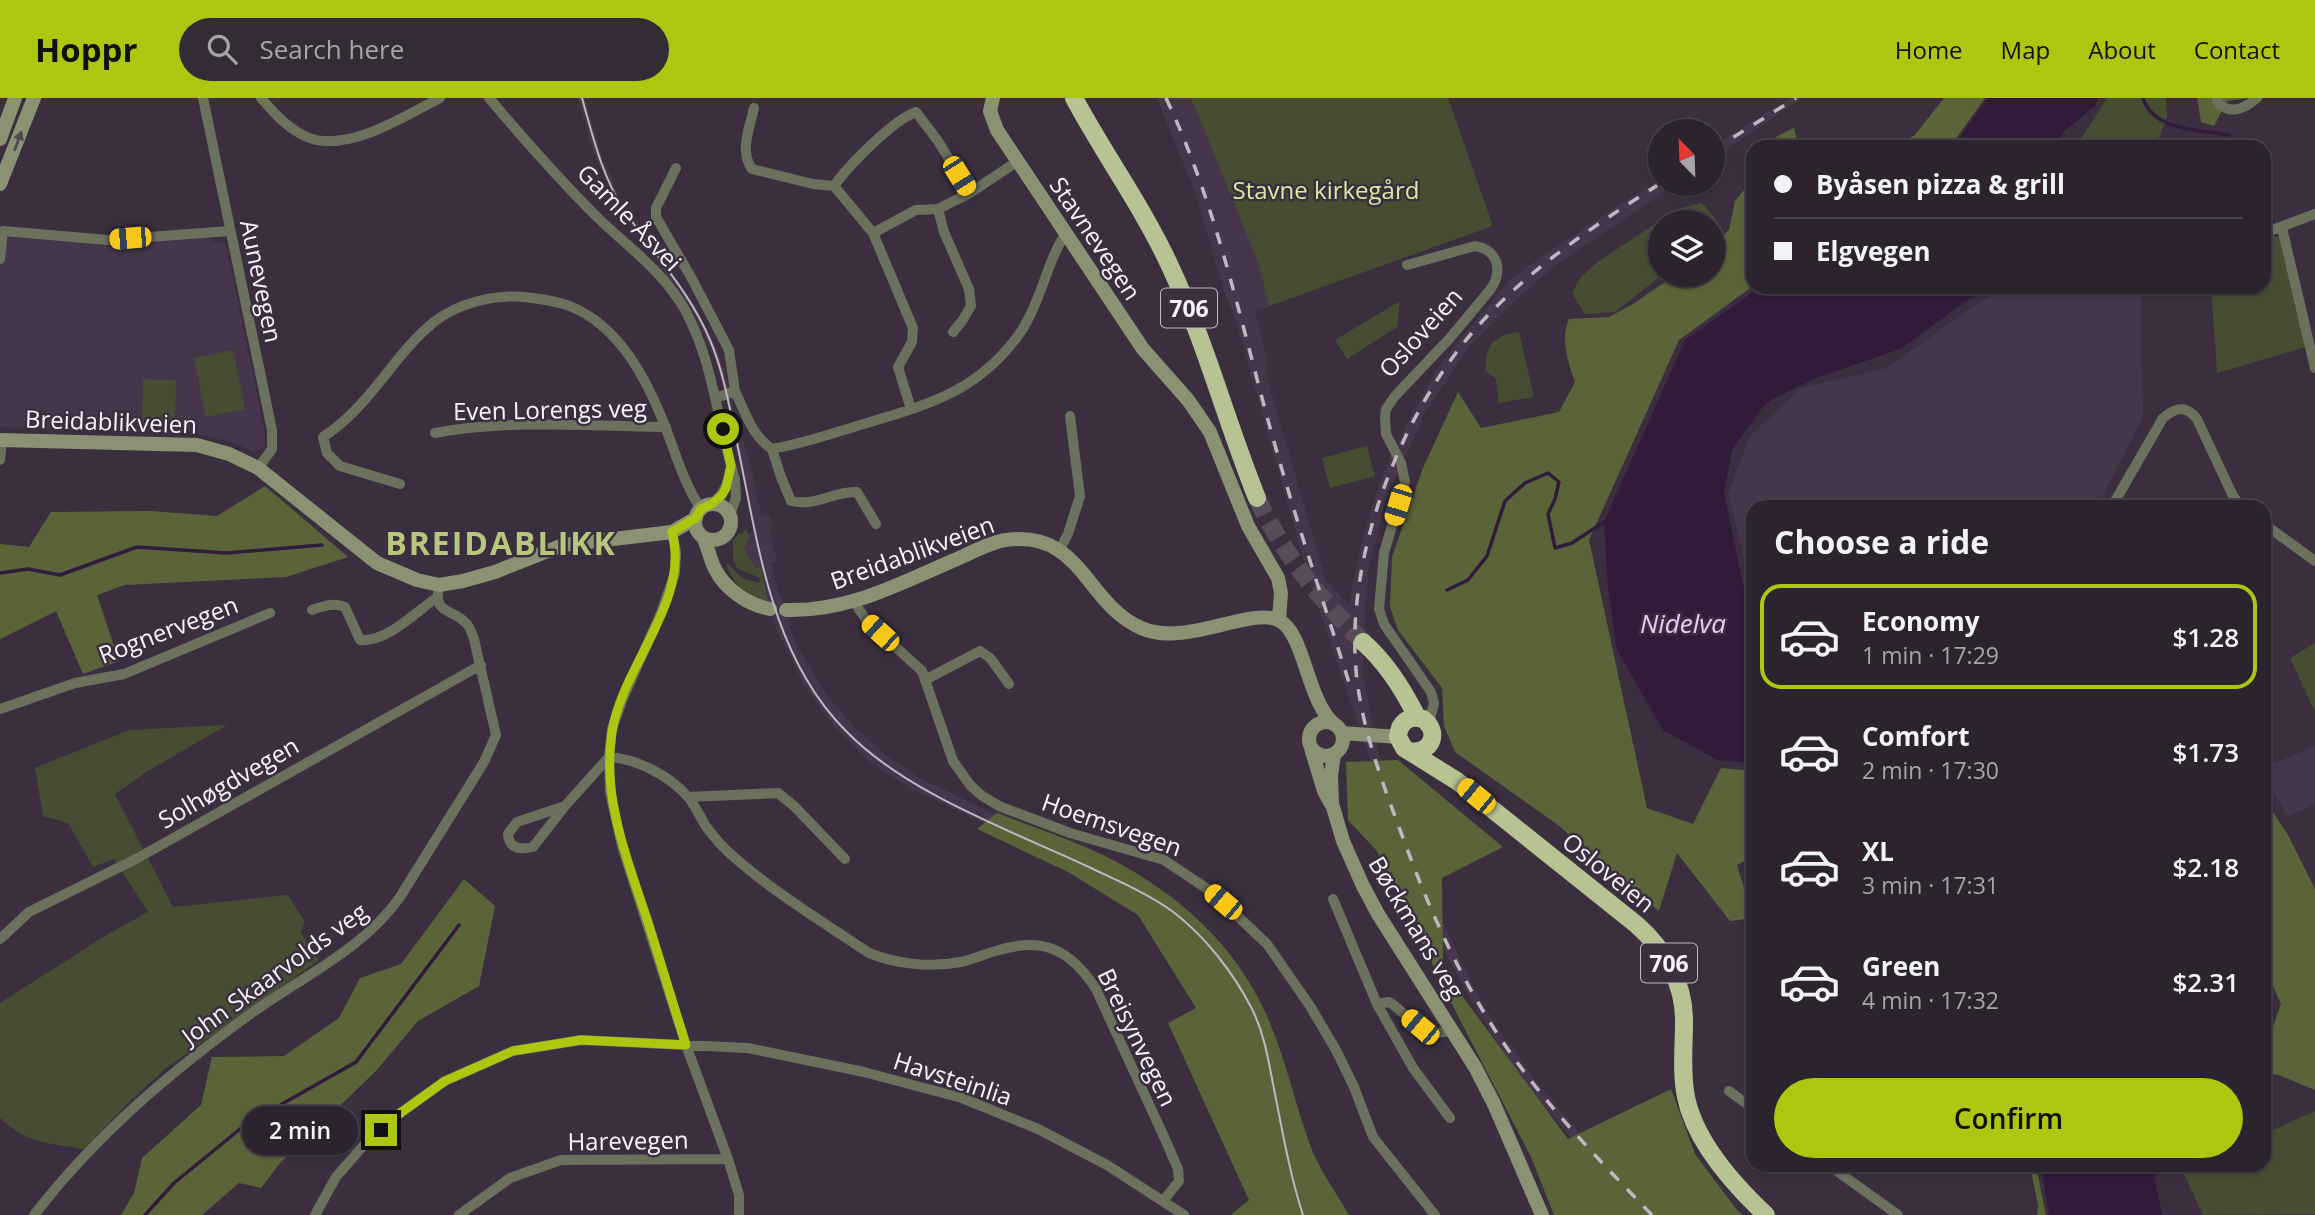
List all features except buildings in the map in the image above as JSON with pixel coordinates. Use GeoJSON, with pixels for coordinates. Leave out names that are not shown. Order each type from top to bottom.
{"type":"FeatureCollection","features":[{"type":"Feature","properties":{"kind":"highway","name":"706"},"geometry":{"type":"LineString","coordinates":[[1060,98],[1092,131]]}},
{"type":"Feature","properties":{"kind":"highway","name":"706"},"geometry":{"type":"LineString","coordinates":[[1074,98],[1145,216],[1181,290],[1257,498]]}},
{"type":"Feature","properties":{"kind":"highway","name":"Osloveien"},"geometry":{"type":"LineString","coordinates":[[1363,642],[1379,657],[1404,690],[1441,757],[1457,780]]}},
{"type":"Feature","properties":{"kind":"highway"},"geometry":{"type":"LineString","coordinates":[[1395,680],[1402,738]]}},
{"type":"Feature","properties":{"kind":"highway"},"geometry":{"type":"LineString","coordinates":[[1406,720],[1426,726],[1431,744],[1422,751],[1402,738],[1406,720]]}},
{"type":"Feature","properties":{"kind":"highway","name":"Osloveien"},"geometry":{"type":"LineString","coordinates":[[1402,738],[1637,925],[1662,951],[1671,967],[1682,1000],[1685,1018],[1684,1082],[1692,1117],[1706,1145],[1766,1215]]}},
{"type":"Feature","properties":{"kind":"street"},"geometry":{"type":"LineString","coordinates":[[2,131],[15,98]]}},
{"type":"Feature","properties":{"kind":"street"},"geometry":{"type":"LineString","coordinates":[[0,184],[34,98]]}},
{"type":"Feature","properties":{"kind":"street","name":"Aunevegen"},"geometry":{"type":"LineString","coordinates":[[203,98],[272,429],[272,449],[258,468]]}},
{"type":"Feature","properties":{"kind":"street"},"geometry":{"type":"LineString","coordinates":[[261,98],[296,131],[319,141],[331,142],[372,131],[440,98]]}},
{"type":"Feature","properties":{"kind":"street","name":"Gamle Åsvei"},"geometry":{"type":"LineString","coordinates":[[489,98],[597,217],[638,251],[670,288],[696,333],[716,398],[736,489],[730,515]]}},
{"type":"Feature","properties":{"kind":"street"},"geometry":{"type":"LineString","coordinates":[[2217,98],[2224,109],[2234,111],[2249,105],[2257,98]]}},
{"type":"Feature","properties":{"kind":"street","name":"Stavnevegen"},"geometry":{"type":"LineString","coordinates":[[991,99],[992,120],[1018,161],[1143,349],[1188,400],[1210,432],[1254,538],[1280,584],[1279,620]]}},
{"type":"Feature","properties":{"kind":"street"},"geometry":{"type":"LineString","coordinates":[[754,108],[745,149],[752,169],[813,184],[834,186],[873,233],[913,328],[912,342],[898,367],[911,409]]}},
{"type":"Feature","properties":{"kind":"street"},"geometry":{"type":"LineString","coordinates":[[834,186],[892,126],[916,112],[938,141],[970,193]]}},
{"type":"Feature","properties":{"kind":"street"},"geometry":{"type":"LineString","coordinates":[[873,233],[916,210],[938,209],[970,193],[1018,161]]}},
{"type":"Feature","properties":{"kind":"street"},"geometry":{"type":"LineString","coordinates":[[676,168],[656,208],[656,217],[729,350],[735,391],[754,430],[772,449],[791,501],[808,503],[857,492],[876,524]]}},
{"type":"Feature","properties":{"kind":"street"},"geometry":{"type":"LineString","coordinates":[[938,209],[944,232],[969,289],[971,306],[953,332]]}},
{"type":"Feature","properties":{"kind":"street"},"geometry":{"type":"LineString","coordinates":[[2271,231],[2315,214]]}},
{"type":"Feature","properties":{"kind":"street"},"geometry":{"type":"LineString","coordinates":[[2282,228],[2315,368]]}},
{"type":"Feature","properties":{"kind":"street"},"geometry":{"type":"LineString","coordinates":[[0,259],[4,231],[108,240],[230,232]]}},
{"type":"Feature","properties":{"kind":"street"},"geometry":{"type":"LineString","coordinates":[[772,449],[911,409],[957,391],[986,370],[1006,350],[1032,312],[1050,262],[1066,233]]}},
{"type":"Feature","properties":{"kind":"street","name":"Osloveien"},"geometry":{"type":"LineString","coordinates":[[1407,264],[1475,246],[1485,248],[1493,254],[1498,267],[1496,281],[1490,290],[1450,338],[1389,403],[1385,417],[1386,434],[1401,463],[1405,482],[1384,552],[1379,609],[1384,624],[1431,692],[1434,702],[1426,726]]}},
{"type":"Feature","properties":{"kind":"street"},"geometry":{"type":"LineString","coordinates":[[400,484],[340,466],[327,453],[323,437],[341,426],[356,411],[434,322],[454,310],[492,299],[518,296],[544,299],[573,307],[603,326],[621,345],[641,373],[666,427],[687,485],[703,510]]}},
{"type":"Feature","properties":{"kind":"street"},"geometry":{"type":"LineString","coordinates":[[716,398],[735,391]]}},
{"type":"Feature","properties":{"kind":"street"},"geometry":{"type":"LineString","coordinates":[[2116,500],[2163,418],[2182,408],[2191,411],[2197,419],[2236,500]]}},
{"type":"Feature","properties":{"kind":"street"},"geometry":{"type":"LineString","coordinates":[[1070,416],[1080,496],[1068,534],[1060,549],[1118,614],[1143,629],[1170,634],[1202,631],[1261,617],[1279,620],[1292,631],[1309,684],[1338,738],[1321,756],[1311,748]]}},
{"type":"Feature","properties":{"kind":"street","name":"Even Lorengs veg"},"geometry":{"type":"LineString","coordinates":[[435,433],[481,427],[666,427]]}},
{"type":"Feature","properties":{"kind":"street","name":"Breidablikveien"},"geometry":{"type":"LineString","coordinates":[[0,460],[1,440],[197,445],[229,454],[258,468],[376,563],[437,591],[563,545],[672,532],[702,535]]}},
{"type":"Feature","properties":{"kind":"street"},"geometry":{"type":"LineString","coordinates":[[731,466],[722,495],[703,510],[696,527],[702,535],[716,572],[751,604],[770,609]]}},
{"type":"Feature","properties":{"kind":"street"},"geometry":{"type":"LineString","coordinates":[[703,510],[724,508],[730,515],[731,525],[723,537],[721,558],[728,585]]}},
{"type":"Feature","properties":{"kind":"street","name":"Breidablikveien"},"geometry":{"type":"LineString","coordinates":[[672,532],[703,510]]}},
{"type":"Feature","properties":{"kind":"street"},"geometry":{"type":"LineString","coordinates":[[2271,529],[2315,561]]}},
{"type":"Feature","properties":{"kind":"street"},"geometry":{"type":"LineString","coordinates":[[672,532],[677,552],[675,573],[612,729],[610,792],[622,846],[686,1045],[739,1195],[739,1215]]}},
{"type":"Feature","properties":{"kind":"street"},"geometry":{"type":"LineString","coordinates":[[702,535],[711,540],[723,537]]}},
{"type":"Feature","properties":{"kind":"street","name":"Breidablikveien"},"geometry":{"type":"LineString","coordinates":[[786,610],[823,609],[854,602],[1004,540],[1033,540],[1060,549]]}},
{"type":"Feature","properties":{"kind":"street"},"geometry":{"type":"LineString","coordinates":[[312,610],[340,604],[345,607],[360,640],[370,642],[384,636],[437,591]]}},
{"type":"Feature","properties":{"kind":"street","name":"John Skaarvolds veg"},"geometry":{"type":"LineString","coordinates":[[34,1215],[116,1123],[164,1081],[251,1013],[368,934],[387,915],[492,747],[496,735],[481,665],[469,626],[444,611],[437,591]]}},
{"type":"Feature","properties":{"kind":"street","name":"Hoemsvegen"},"geometry":{"type":"LineString","coordinates":[[854,602],[867,621],[914,663],[925,680],[953,761],[970,785],[981,795],[999,806],[1070,833],[1164,860],[1212,892],[1267,944],[1310,1006],[1336,1051],[1354,1087],[1373,1137],[1435,1215]]}},
{"type":"Feature","properties":{"kind":"street","name":"Rognervegen"},"geometry":{"type":"LineString","coordinates":[[0,709],[75,683],[124,674],[270,613]]}},
{"type":"Feature","properties":{"kind":"street"},"geometry":{"type":"LineString","coordinates":[[925,680],[980,651],[990,657],[1009,684]]}},
{"type":"Feature","properties":{"kind":"street","name":"Solhøgdvegen"},"geometry":{"type":"LineString","coordinates":[[0,939],[29,912],[136,859],[481,665]]}},
{"type":"Feature","properties":{"kind":"street"},"geometry":{"type":"LineString","coordinates":[[1309,684],[1311,730]]}},
{"type":"Feature","properties":{"kind":"street","name":"Osloveien"},"geometry":{"type":"LineString","coordinates":[[1311,730],[1322,722],[1338,738],[1402,738]]}},
{"type":"Feature","properties":{"kind":"street","name":"Bøckmans veg"},"geometry":{"type":"LineString","coordinates":[[1311,730],[1309,742],[1324,791],[1333,807]]}},
{"type":"Feature","properties":{"kind":"street","name":"Bøckmans veg"},"geometry":{"type":"LineString","coordinates":[[1338,738],[1331,776],[1333,807],[1343,841],[1378,914],[1452,1029],[1494,1104],[1542,1215]]}},
{"type":"Feature","properties":{"kind":"street"},"geometry":{"type":"LineString","coordinates":[[565,806],[517,822],[508,834],[509,842],[514,847],[533,848],[565,806],[610,757]]}},
{"type":"Feature","properties":{"kind":"street","name":"Breisynvegen"},"geometry":{"type":"LineString","coordinates":[[610,757],[642,764],[688,797],[708,829],[731,855],[781,896],[876,956],[929,965],[959,962],[998,950],[1033,944],[1056,949],[1075,963],[1085,972],[1096,989],[1178,1170],[1179,1181],[1163,1201]]}},
{"type":"Feature","properties":{"kind":"street"},"geometry":{"type":"LineString","coordinates":[[688,797],[778,793],[845,859]]}},
{"type":"Feature","properties":{"kind":"street"},"geometry":{"type":"LineString","coordinates":[[1333,899],[1377,1004],[1413,1068],[1450,1118]]}},
{"type":"Feature","properties":{"kind":"street","name":"Bøckmans veg"},"geometry":{"type":"LineString","coordinates":[[1377,1004],[1390,1002],[1428,1032],[1440,1033],[1452,1029]]}},
{"type":"Feature","properties":{"kind":"street","name":"Havsteinlia"},"geometry":{"type":"LineString","coordinates":[[316,1215],[336,1177],[363,1146],[399,1114],[445,1081],[513,1051],[581,1040],[748,1048],[864,1072],[962,1098],[1038,1129],[1107,1165],[1184,1215]]}},
{"type":"Feature","properties":{"kind":"street"},"geometry":{"type":"LineString","coordinates":[[1728,1091],[1746,1103]]}},
{"type":"Feature","properties":{"kind":"street","name":"Harevegen"},"geometry":{"type":"LineString","coordinates":[[459,1215],[510,1178],[561,1160],[728,1159]]}},
{"type":"Feature","properties":{"kind":"street"},"geometry":{"type":"LineString","coordinates":[[1838,1172],[1898,1215]]}},
{"type":"Feature","properties":{"kind":"shaded area"},"geometry":{"type":"Polygon","coordinates":[[[578,98],[585,98],[602,157],[623,203],[693,303],[711,336],[725,371],[739,430],[750,461],[761,515],[770,516],[773,528],[770,530],[777,561],[771,563],[779,595],[791,625],[789,627],[827,695],[852,725],[886,755],[918,777],[1037,834],[1219,965],[1026,843],[912,789],[870,762],[834,726],[805,687],[775,625],[760,567],[755,568],[744,548],[749,533],[754,531],[714,357],[695,316],[618,206],[593,151],[578,98]]]}},
{"type":"Feature","properties":{"kind":"shaded area"},"geometry":{"type":"Polygon","coordinates":[[[1157,98],[1191,98],[1258,262],[1269,306],[1255,310],[1267,359],[1267,377],[1326,581],[1349,605],[1360,549],[1376,494],[1393,450],[1435,373],[1459,340],[1512,278],[1648,187],[1648,196],[1658,196],[1564,259],[1514,301],[1468,348],[1425,413],[1387,497],[1369,567],[1363,642],[1363,675],[1380,760],[1423,880],[1471,982],[1495,1024],[1533,1077],[1578,1131],[1657,1215],[1645,1215],[1569,1136],[1521,1077],[1479,1014],[1437,938],[1392,823],[1310,583],[1237,324],[1225,294],[1194,190],[1157,98]]]}},
{"type":"Feature","properties":{"kind":"shaded area"},"geometry":{"type":"Polygon","coordinates":[[[1790,98],[1802,98],[1726,150],[1726,138],[1790,98]]]}},
{"type":"Feature","properties":{"kind":"shaded area"},"geometry":{"type":"Polygon","coordinates":[[[0,233],[106,244],[211,237],[212,241],[223,243],[227,248],[265,434],[265,443],[261,449],[255,453],[238,444],[199,434],[0,427],[0,233]]]}},
{"type":"Feature","properties":{"kind":"shaded area"},"geometry":{"type":"Polygon","coordinates":[[[1991,294],[2141,294],[2143,417],[2101,500],[1746,500],[1746,564],[1728,494],[1750,436],[1801,388],[1887,368],[1991,294]]]}},
{"type":"Feature","properties":{"kind":"shaded area"},"geometry":{"type":"Polygon","coordinates":[[[2315,746],[2315,804],[2288,816],[2271,789],[2271,764],[2315,746]]]}},
{"type":"Feature","properties":{"kind":"green space","name":"Stavne kirkegård"},"geometry":{"type":"Polygon","coordinates":[[[1191,98],[1448,98],[1492,223],[1490,227],[1269,306],[1258,262],[1191,98]]]}},
{"type":"Feature","properties":{"kind":"green space"},"geometry":{"type":"Polygon","coordinates":[[[1944,98],[1985,98],[1955,140],[1903,140],[1914,136],[1944,98]]]}},
{"type":"Feature","properties":{"kind":"green space"},"geometry":{"type":"Polygon","coordinates":[[[2107,98],[2166,98],[2167,118],[2158,140],[2080,140],[2107,98]]]}},
{"type":"Feature","properties":{"kind":"green space"},"geometry":{"type":"Polygon","coordinates":[[[2197,98],[2248,98],[2227,101],[2214,126],[2201,122],[2197,98]]]}},
{"type":"Feature","properties":{"kind":"green space"},"geometry":{"type":"Polygon","coordinates":[[[1794,128],[1797,140],[1770,140],[1794,128]]]}},
{"type":"Feature","properties":{"kind":"green space"},"geometry":{"type":"Polygon","coordinates":[[[1746,188],[1746,291],[1679,340],[1589,540],[1647,808],[1693,824],[1721,768],[1746,770],[1746,860],[1737,865],[1746,895],[1746,919],[1730,921],[1677,853],[1659,911],[1558,825],[1455,752],[1444,726],[1442,688],[1398,630],[1390,607],[1392,557],[1423,468],[1458,392],[1481,428],[1559,412],[1575,382],[1565,342],[1569,319],[1609,317],[1658,287],[1725,287],[1725,234],[1729,230],[1735,201],[1746,188]]]}},
{"type":"Feature","properties":{"kind":"green space"},"geometry":{"type":"Polygon","coordinates":[[[1702,203],[1708,210],[1676,210],[1702,203]]]}},
{"type":"Feature","properties":{"kind":"green space"},"geometry":{"type":"Polygon","coordinates":[[[1648,229],[1648,286],[1615,312],[1585,314],[1572,293],[1580,278],[1599,261],[1648,229]]]}},
{"type":"Feature","properties":{"kind":"green space"},"geometry":{"type":"Polygon","coordinates":[[[2271,236],[2279,237],[2306,347],[2217,373],[2211,294],[2271,294],[2271,236]]]}},
{"type":"Feature","properties":{"kind":"green space"},"geometry":{"type":"Polygon","coordinates":[[[1400,301],[1397,327],[1347,359],[1335,340],[1400,301]]]}},
{"type":"Feature","properties":{"kind":"green space"},"geometry":{"type":"Polygon","coordinates":[[[1519,332],[1534,397],[1499,403],[1496,379],[1486,371],[1487,354],[1497,339],[1519,332]]]}},
{"type":"Feature","properties":{"kind":"green space"},"geometry":{"type":"Polygon","coordinates":[[[233,350],[245,409],[206,417],[194,358],[233,350]]]}},
{"type":"Feature","properties":{"kind":"green space"},"geometry":{"type":"Polygon","coordinates":[[[143,379],[176,380],[175,425],[142,424],[143,379]]]}},
{"type":"Feature","properties":{"kind":"green space"},"geometry":{"type":"Polygon","coordinates":[[[1367,446],[1375,476],[1330,488],[1322,458],[1367,446]]]}},
{"type":"Feature","properties":{"kind":"green space"},"geometry":{"type":"Polygon","coordinates":[[[265,486],[348,557],[286,577],[125,585],[97,595],[119,661],[83,674],[56,611],[0,639],[0,544],[29,547],[51,512],[150,511],[217,516],[265,486]]]}},
{"type":"Feature","properties":{"kind":"green space"},"geometry":{"type":"Polygon","coordinates":[[[746,528],[749,537],[744,548],[755,568],[761,567],[768,603],[741,589],[726,562],[742,578],[759,583],[760,578],[737,568],[733,557],[733,540],[746,528]]]}},
{"type":"Feature","properties":{"kind":"green space"},"geometry":{"type":"Polygon","coordinates":[[[2315,643],[2315,709],[2314,710],[2290,658],[2315,643]]]}},
{"type":"Feature","properties":{"kind":"green space"},"geometry":{"type":"Polygon","coordinates":[[[227,725],[148,771],[115,794],[173,907],[288,895],[305,922],[300,932],[319,960],[166,1068],[84,1149],[29,1138],[0,1118],[0,1003],[108,934],[148,912],[114,859],[93,867],[68,823],[43,816],[35,768],[129,730],[227,725]]]}},
{"type":"Feature","properties":{"kind":"green space"},"geometry":{"type":"Polygon","coordinates":[[[1398,760],[1503,847],[1442,878],[1443,970],[1568,1139],[1671,1089],[1695,1154],[1743,1215],[1554,1215],[1531,1157],[1377,851],[1348,820],[1346,762],[1398,760]]]}},
{"type":"Feature","properties":{"kind":"green space"},"geometry":{"type":"Polygon","coordinates":[[[2271,810],[2288,835],[2315,889],[2315,1090],[2271,1074],[2271,1032],[2281,1004],[2271,982],[2271,810]]]}},
{"type":"Feature","properties":{"kind":"green space"},"geometry":{"type":"Polygon","coordinates":[[[997,813],[1083,846],[1136,873],[1181,905],[1221,943],[1238,965],[1266,1014],[1312,1150],[1349,1215],[1231,1215],[1249,1200],[1168,1023],[1196,1008],[1138,915],[1068,872],[977,829],[997,813]]]}},
{"type":"Feature","properties":{"kind":"green space"},"geometry":{"type":"Polygon","coordinates":[[[464,879],[495,906],[479,986],[418,1021],[376,1071],[280,1163],[261,1188],[239,1183],[202,1215],[121,1215],[134,1193],[142,1158],[201,1105],[212,1057],[284,1056],[339,1018],[360,978],[401,964],[464,879]]]}},
{"type":"Feature","properties":{"kind":"green space"},"geometry":{"type":"Polygon","coordinates":[[[2315,1111],[2315,1214],[2203,1215],[2183,1172],[2271,1172],[2271,1131],[2315,1111]]]}},
{"type":"Feature","properties":{"kind":"green space"},"geometry":{"type":"Polygon","coordinates":[[[2031,1172],[2037,1172],[2046,1215],[2037,1215],[2038,1205],[2031,1172]]]}},
{"type":"Feature","properties":{"kind":"water"},"geometry":{"type":"Polygon","coordinates":[[[1988,98],[2098,98],[2095,106],[2063,132],[2061,140],[1958,140],[1988,98]]]}},
{"type":"Feature","properties":{"kind":"water","name":"Nidelva"},"geometry":{"type":"Polygon","coordinates":[[[1750,294],[1976,294],[1900,349],[1819,377],[1774,398],[1762,408],[1732,450],[1724,494],[1746,594],[1746,762],[1718,760],[1663,730],[1617,650],[1608,588],[1604,522],[1685,340],[1750,294]]]}},
{"type":"Feature","properties":{"kind":"water"},"geometry":{"type":"Polygon","coordinates":[[[2042,1172],[2153,1172],[2162,1215],[2049,1215],[2042,1172]]]}},
{"type":"Feature","properties":{"kind":"waterway"},"geometry":{"type":"LineString","coordinates":[[2143,98],[2149,109],[2167,123],[2192,130],[2229,135]]}},
{"type":"Feature","properties":{"kind":"waterway"},"geometry":{"type":"LineString","coordinates":[[1447,590],[1468,580],[1487,556],[1505,501],[1525,483],[1548,473],[1559,482],[1548,514],[1555,548],[1572,543],[1604,522]]}},
{"type":"Feature","properties":{"kind":"waterway"},"geometry":{"type":"LineString","coordinates":[[0,573],[28,569],[60,575],[137,547],[227,553],[322,545]]}},
{"type":"Feature","properties":{"kind":"waterway"},"geometry":{"type":"LineString","coordinates":[[145,1215],[174,1183],[245,1125],[356,1062],[459,925]]}},
{"type":"Feature","properties":{"kind":"tunnel"},"geometry":{"type":"LineString","coordinates":[[1257,498],[1278,538],[1304,575],[1363,642]]}},
{"type":"Feature","properties":{"kind":"tram line"},"geometry":{"type":"LineString","coordinates":[[582,98],[599,156],[616,197],[692,305],[714,351],[727,395],[769,588],[798,664],[819,699],[845,730],[870,752],[928,792],[1143,893],[1172,911],[1207,943],[1236,982],[1260,1027],[1303,1215]]}},
{"type":"Feature","properties":{"kind":"railway"},"geometry":{"type":"LineString","coordinates":[[1166,98],[1184,138],[1213,220],[1280,464],[1351,689]]}},
{"type":"Feature","properties":{"kind":"railway"},"geometry":{"type":"LineString","coordinates":[[1726,142],[1796,98]]}},
{"type":"Feature","properties":{"kind":"railway"},"geometry":{"type":"LineString","coordinates":[[1648,191],[1560,251],[1514,290],[1471,334],[1444,369],[1399,451],[1381,496],[1367,542],[1358,589],[1355,635],[1357,680],[1370,743],[1416,873],[1451,952],[1478,1003],[1525,1073],[1578,1136],[1652,1215]]}},
{"type":"Feature","properties":{"kind":"district","name":"BREIDABLIKK"},"geometry":{"type":"Point","coordinates":[501,542]}},
{"type":"Feature","properties":{"kind":"route"},"geometry":{"type":"LineString","coordinates":[[381,1130],[445,1081],[513,1051],[581,1040],[686,1045],[622,846],[610,792],[610,757],[612,729],[675,573],[677,552],[672,532],[696,518],[701,509],[712,504],[726,488],[731,466],[723,429]]}}]}
